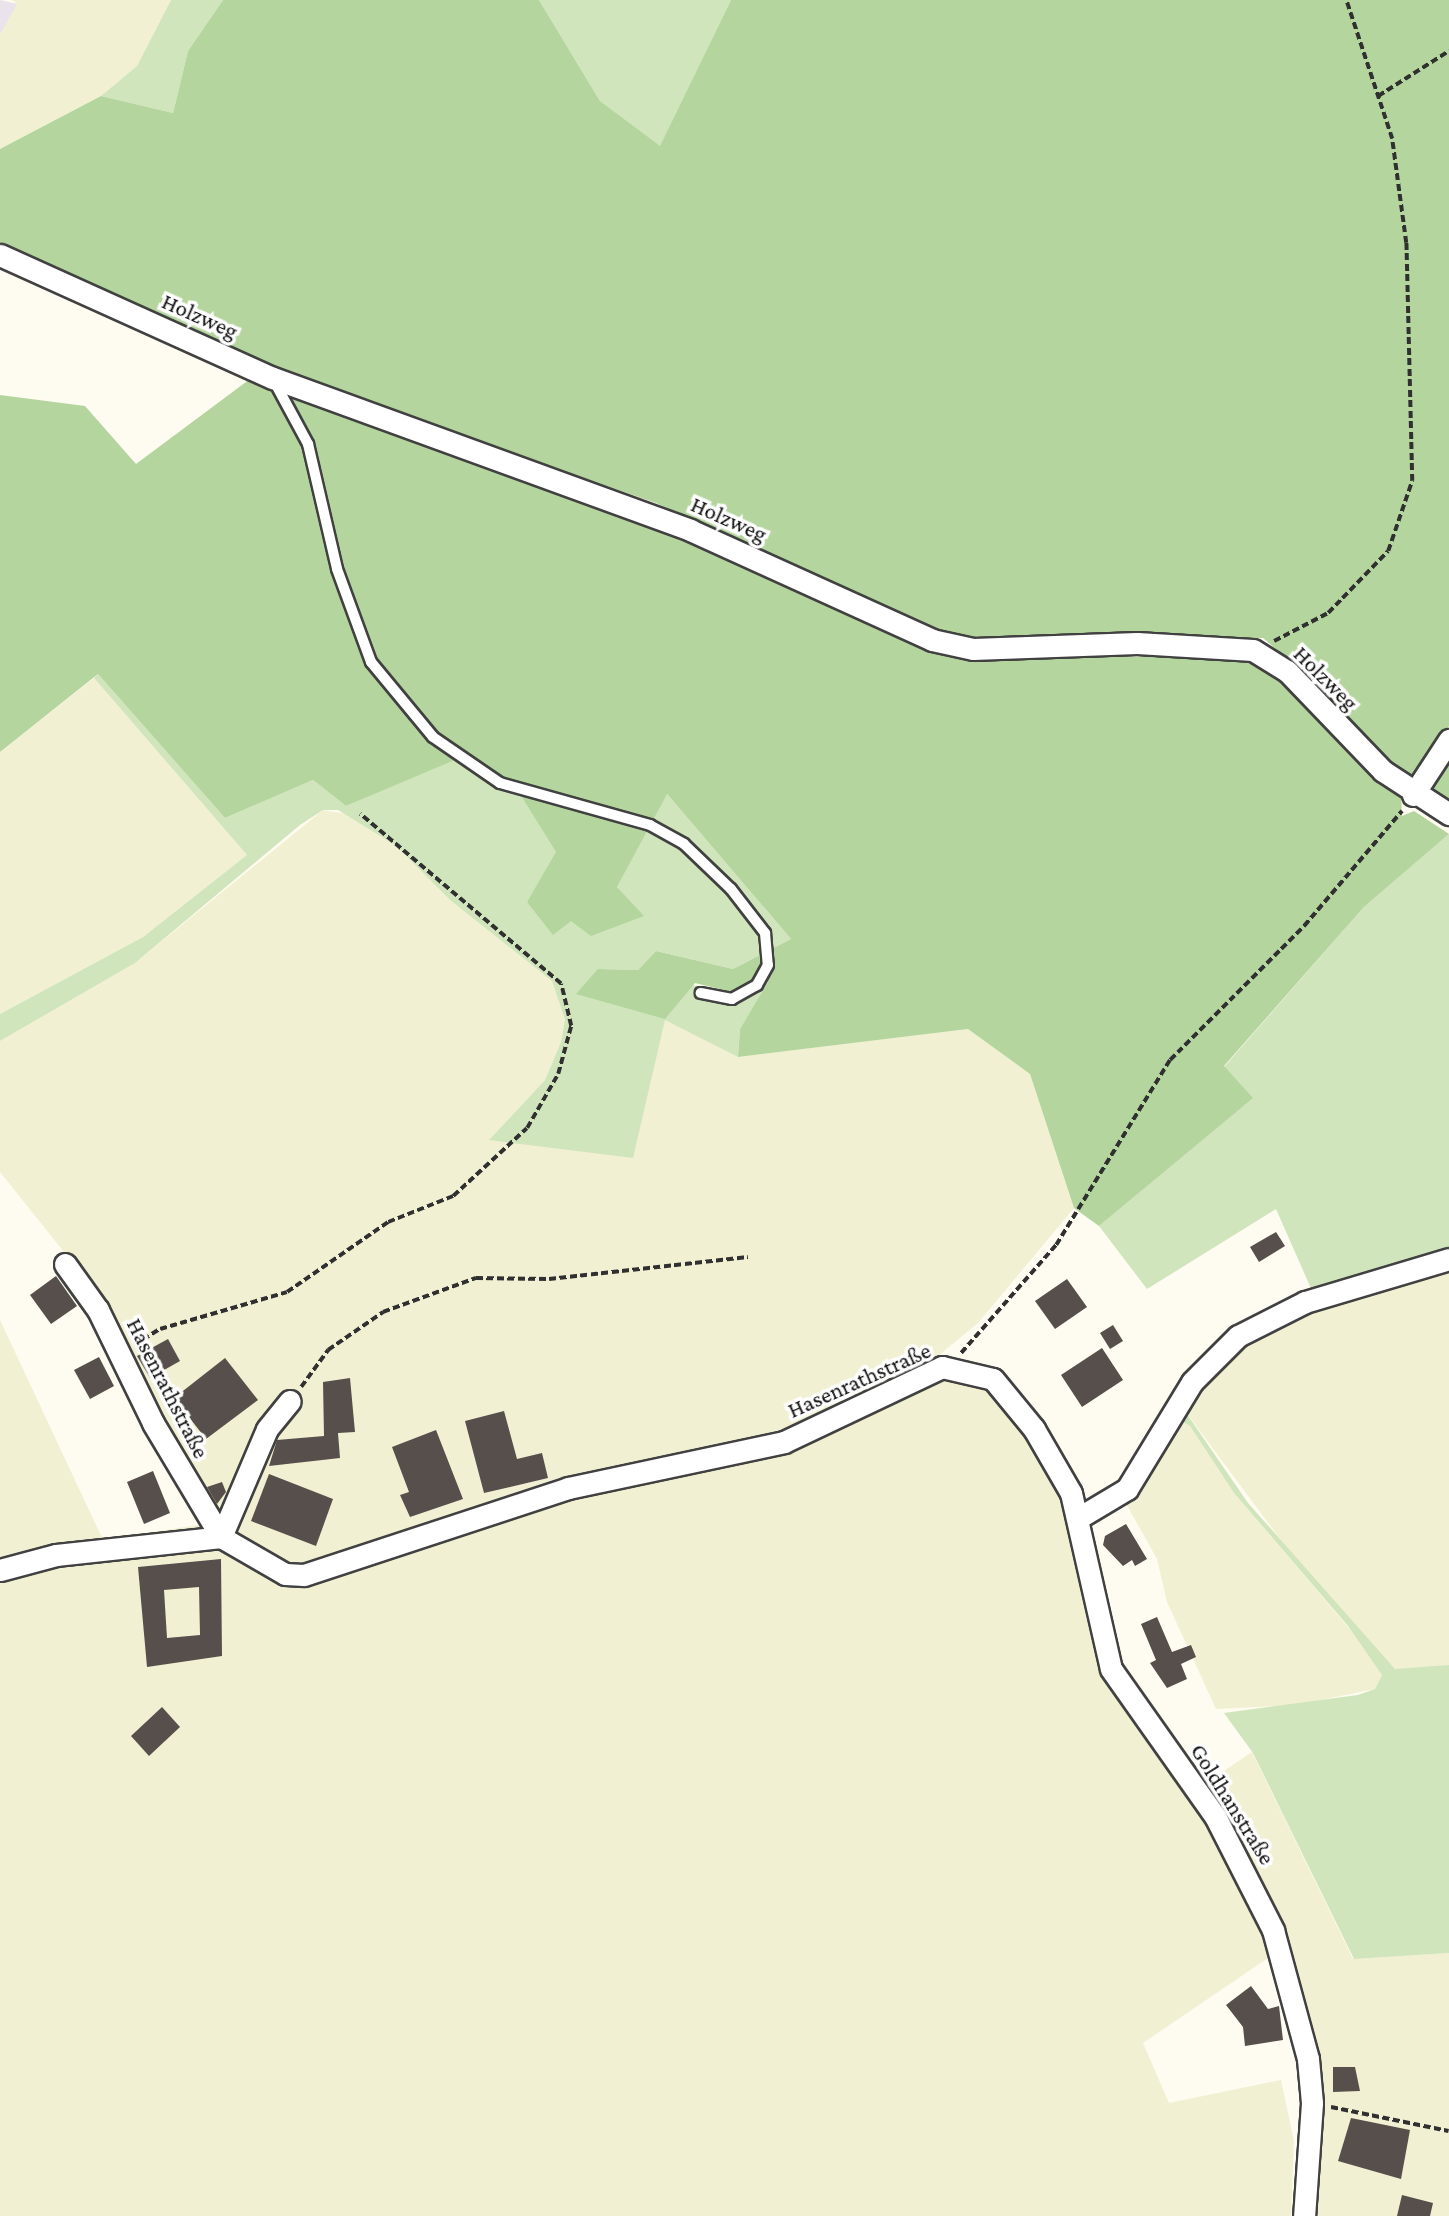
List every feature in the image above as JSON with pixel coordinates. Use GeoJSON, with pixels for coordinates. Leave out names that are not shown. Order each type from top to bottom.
{"type":"FeatureCollection","features":[{"type":"Feature","properties":{"kind":"street","name":"Holzweg"},"geometry":{"type":"LineString","coordinates":[[0,255],[273,378],[690,530],[932,640],[973,649],[1137,643],[1253,650],[1287,671],[1357,749],[1413,795]]}},
{"type":"Feature","properties":{"kind":"street"},"geometry":{"type":"LineString","coordinates":[[1449,740],[1413,795],[1449,814]]}},
{"type":"Feature","properties":{"kind":"street"},"geometry":{"type":"LineString","coordinates":[[1080,1517],[1126,1489],[1192,1382],[1238,1336],[1305,1301],[1449,1259]]}},
{"type":"Feature","properties":{"kind":"street","name":"Hasenrathstraße"},"geometry":{"type":"LineString","coordinates":[[65,1264],[126,1360],[153,1423],[222,1537],[285,1574],[304,1575],[568,1488],[784,1442],[943,1367],[974,1370],[1007,1392],[1034,1429],[1080,1517]]}},
{"type":"Feature","properties":{"kind":"street"},"geometry":{"type":"LineString","coordinates":[[0,1570],[56,1555],[222,1537],[256,1452],[290,1401]]}},
{"type":"Feature","properties":{"kind":"street","name":"Goldhanstraße"},"geometry":{"type":"LineString","coordinates":[[1080,1517],[1096,1625],[1111,1669],[1216,1818],[1273,1930],[1297,2007],[1312,2103],[1304,2216]]}},
{"type":"Feature","properties":{"kind":"lane"},"geometry":{"type":"LineString","coordinates":[[273,378],[308,444],[337,569],[371,662],[433,737],[500,783],[650,825],[684,844],[731,889],[765,933],[768,965],[757,985],[732,999],[701,993]]}},
{"type":"Feature","properties":{"kind":"path"},"geometry":{"type":"LineString","coordinates":[[1253,650],[1297,632],[1353,588],[1388,551],[1412,481],[1406,243],[1392,139],[1346,0]]}},
{"type":"Feature","properties":{"kind":"path"},"geometry":{"type":"LineString","coordinates":[[1378,96],[1449,51]]}},
{"type":"Feature","properties":{"kind":"path"},"geometry":{"type":"LineString","coordinates":[[943,1367],[971,1346],[1056,1245],[1170,1060],[1304,926],[1413,795]]}},
{"type":"Feature","properties":{"kind":"path"},"geometry":{"type":"LineString","coordinates":[[126,1360],[135,1344],[160,1329],[287,1292],[388,1222],[453,1196],[527,1128],[558,1074],[571,1026],[561,984],[360,814]]}},
{"type":"Feature","properties":{"kind":"path"},"geometry":{"type":"LineString","coordinates":[[290,1401],[328,1350],[383,1312],[475,1278],[549,1279],[748,1256]]}},
{"type":"Feature","properties":{"kind":"path"},"geometry":{"type":"LineString","coordinates":[[1312,2103],[1449,2130]]}},
{"type":"Feature","properties":{"kind":"shaded area"},"geometry":{"type":"Polygon","coordinates":[[[0,0],[18,4],[0,35],[0,0]]]}},
{"type":"Feature","properties":{"kind":"shaded area"},"geometry":{"type":"Polygon","coordinates":[[[12,0],[171,0],[137,66],[101,96],[0,149],[0,35],[17,4],[12,0]]]}},
{"type":"Feature","properties":{"kind":"shaded area"},"geometry":{"type":"Polygon","coordinates":[[[94,678],[247,855],[143,937],[0,1014],[0,752],[94,678]]]}},
{"type":"Feature","properties":{"kind":"shaded area"},"geometry":{"type":"Polygon","coordinates":[[[323,810],[352,815],[395,845],[450,900],[552,981],[565,1021],[561,1042],[545,1080],[490,1139],[665,1019],[738,1057],[968,1029],[1030,1074],[1074,1208],[978,1323],[939,1355],[840,1412],[313,1566],[278,1587],[312,1583],[477,1526],[819,1438],[937,1380],[981,1384],[1004,1400],[1050,1474],[1067,1513],[1104,1669],[1193,1795],[1274,1954],[1143,2043],[1169,2103],[1281,2080],[1294,2141],[1291,2216],[0,2216],[0,1582],[56,1566],[0,1561],[0,1320],[103,1540],[198,1525],[210,1514],[68,1257],[0,1172],[0,1041],[135,963],[323,810]]]}},
{"type":"Feature","properties":{"kind":"shaded area"},"geometry":{"type":"Polygon","coordinates":[[[1449,1266],[1449,1665],[1408,1671],[1395,1669],[1370,1645],[1289,1551],[1182,1407],[1233,1347],[1294,1312],[1449,1266]]]}},
{"type":"Feature","properties":{"kind":"shaded area"},"geometry":{"type":"Polygon","coordinates":[[[1176,1418],[1190,1426],[1234,1493],[1376,1660],[1382,1675],[1375,1689],[1296,1705],[1216,1709],[1167,1602],[1157,1559],[1124,1500],[1176,1418]]]}},
{"type":"Feature","properties":{"kind":"shaded area"},"geometry":{"type":"Polygon","coordinates":[[[1252,1752],[1353,1959],[1449,1953],[1449,2216],[1312,2216],[1321,2087],[1293,1967],[1202,1786],[1252,1752]]]}},
{"type":"Feature","properties":{"kind":"green space"},"geometry":{"type":"Polygon","coordinates":[[[171,0],[223,0],[188,51],[173,113],[101,96],[137,66],[171,0]]]}},
{"type":"Feature","properties":{"kind":"green space"},"geometry":{"type":"Polygon","coordinates":[[[223,0],[539,0],[600,101],[660,146],[731,0],[1449,0],[1449,726],[1415,774],[1402,777],[1365,745],[1307,675],[1263,638],[971,643],[937,632],[656,503],[365,402],[155,317],[0,243],[0,149],[101,96],[173,113],[188,51],[223,0]]]}},
{"type":"Feature","properties":{"kind":"green space"},"geometry":{"type":"Polygon","coordinates":[[[539,0],[731,0],[660,147],[600,101],[539,0]]]}},
{"type":"Feature","properties":{"kind":"green space"},"geometry":{"type":"Polygon","coordinates":[[[250,379],[529,476],[983,657],[1250,656],[1272,669],[1401,795],[1402,816],[1414,811],[1449,834],[1364,907],[1224,1066],[1253,1098],[1099,1226],[1074,1208],[1030,1074],[968,1029],[738,1057],[740,1029],[768,982],[733,992],[695,983],[665,1019],[576,994],[598,969],[638,970],[656,951],[733,969],[791,939],[667,794],[617,887],[644,916],[591,936],[571,921],[553,935],[527,902],[556,852],[521,796],[457,759],[346,806],[313,780],[225,818],[98,674],[0,752],[0,395],[85,406],[136,464],[250,379]]]}},
{"type":"Feature","properties":{"kind":"green space"},"geometry":{"type":"Polygon","coordinates":[[[98,674],[225,818],[313,780],[346,806],[457,758],[521,796],[557,853],[527,902],[571,921],[643,916],[617,887],[666,793],[791,939],[733,969],[656,951],[638,970],[598,969],[733,992],[769,982],[740,1029],[738,1057],[665,1020],[633,1158],[489,1140],[545,1080],[561,1042],[565,1020],[552,981],[450,900],[395,845],[338,810],[323,810],[300,825],[135,963],[0,1041],[0,1014],[143,937],[247,855],[94,678],[98,674]]]}},
{"type":"Feature","properties":{"kind":"green space"},"geometry":{"type":"Polygon","coordinates":[[[1449,753],[1449,802],[1431,796],[1426,786],[1449,753]]]}},
{"type":"Feature","properties":{"kind":"green space"},"geometry":{"type":"Polygon","coordinates":[[[1449,834],[1449,1266],[1313,1293],[1276,1209],[1147,1289],[1099,1226],[1252,1098],[1224,1067],[1364,907],[1449,834]]]}},
{"type":"Feature","properties":{"kind":"green space"},"geometry":{"type":"Polygon","coordinates":[[[1182,1407],[1248,1503],[1395,1669],[1449,1665],[1449,1953],[1354,1959],[1253,1753],[1224,1713],[1358,1695],[1375,1689],[1382,1675],[1348,1626],[1234,1493],[1190,1426],[1176,1418],[1182,1407]]]}},
{"type":"Feature","properties":{"kind":"building"},"geometry":{"type":"Polygon","coordinates":[[[1276,1232],[1285,1246],[1259,1262],[1250,1247],[1276,1232]]]}},
{"type":"Feature","properties":{"kind":"building"},"geometry":{"type":"Polygon","coordinates":[[[56,1276],[77,1306],[51,1324],[30,1295],[56,1276]]]}},
{"type":"Feature","properties":{"kind":"building"},"geometry":{"type":"Polygon","coordinates":[[[1067,1279],[1087,1307],[1055,1329],[1035,1301],[1067,1279]]]}},
{"type":"Feature","properties":{"kind":"building"},"geometry":{"type":"Polygon","coordinates":[[[1113,1325],[1123,1341],[1110,1349],[1100,1333],[1113,1325]]]}},
{"type":"Feature","properties":{"kind":"building"},"geometry":{"type":"Polygon","coordinates":[[[168,1339],[180,1361],[150,1378],[137,1356],[168,1339]]]}},
{"type":"Feature","properties":{"kind":"building"},"geometry":{"type":"Polygon","coordinates":[[[1102,1348],[1123,1380],[1082,1407],[1061,1375],[1102,1348]]]}},
{"type":"Feature","properties":{"kind":"building"},"geometry":{"type":"Polygon","coordinates":[[[99,1357],[114,1386],[90,1399],[74,1370],[99,1357]]]}},
{"type":"Feature","properties":{"kind":"building"},"geometry":{"type":"Polygon","coordinates":[[[225,1358],[258,1400],[206,1439],[174,1398],[225,1358]]]}},
{"type":"Feature","properties":{"kind":"building"},"geometry":{"type":"Polygon","coordinates":[[[350,1378],[355,1432],[338,1433],[340,1458],[269,1466],[277,1440],[324,1436],[323,1382],[350,1378]]]}},
{"type":"Feature","properties":{"kind":"building"},"geometry":{"type":"Polygon","coordinates":[[[504,1411],[517,1459],[542,1453],[548,1478],[484,1493],[465,1421],[504,1411]]]}},
{"type":"Feature","properties":{"kind":"building"},"geometry":{"type":"Polygon","coordinates":[[[436,1430],[463,1499],[410,1517],[400,1495],[409,1492],[392,1447],[436,1430]]]}},
{"type":"Feature","properties":{"kind":"building"},"geometry":{"type":"Polygon","coordinates":[[[153,1471],[170,1513],[144,1524],[127,1482],[153,1471]]]}},
{"type":"Feature","properties":{"kind":"building"},"geometry":{"type":"Polygon","coordinates":[[[269,1474],[333,1499],[316,1546],[251,1521],[269,1474]]]}},
{"type":"Feature","properties":{"kind":"building"},"geometry":{"type":"Polygon","coordinates":[[[222,1482],[226,1492],[217,1504],[207,1487],[222,1482]]]}},
{"type":"Feature","properties":{"kind":"building"},"geometry":{"type":"Polygon","coordinates":[[[1126,1524],[1147,1559],[1135,1566],[1132,1560],[1123,1566],[1103,1545],[1105,1536],[1126,1524]]]}},
{"type":"Feature","properties":{"kind":"building"},"geometry":{"type":"Polygon","coordinates":[[[221,1559],[222,1656],[147,1667],[138,1567],[221,1559]],[[199,1587],[164,1590],[167,1638],[200,1635],[199,1587]]]}},
{"type":"Feature","properties":{"kind":"building"},"geometry":{"type":"Polygon","coordinates":[[[1157,1617],[1172,1652],[1191,1645],[1196,1657],[1181,1664],[1187,1679],[1167,1688],[1150,1663],[1156,1660],[1141,1624],[1157,1617]]]}},
{"type":"Feature","properties":{"kind":"building"},"geometry":{"type":"Polygon","coordinates":[[[162,1707],[180,1727],[149,1756],[131,1736],[162,1707]]]}},
{"type":"Feature","properties":{"kind":"building"},"geometry":{"type":"Polygon","coordinates":[[[1251,1986],[1268,2009],[1279,2006],[1283,2040],[1245,2046],[1243,2027],[1226,2005],[1251,1986]]]}},
{"type":"Feature","properties":{"kind":"building"},"geometry":{"type":"Polygon","coordinates":[[[1333,2067],[1355,2067],[1360,2091],[1333,2092],[1333,2067]]]}},
{"type":"Feature","properties":{"kind":"building"},"geometry":{"type":"Polygon","coordinates":[[[1351,2118],[1410,2130],[1401,2179],[1338,2161],[1351,2118]]]}},
{"type":"Feature","properties":{"kind":"building"},"geometry":{"type":"Polygon","coordinates":[[[1402,2195],[1433,2203],[1430,2216],[1397,2216],[1402,2195]]]}}]}
